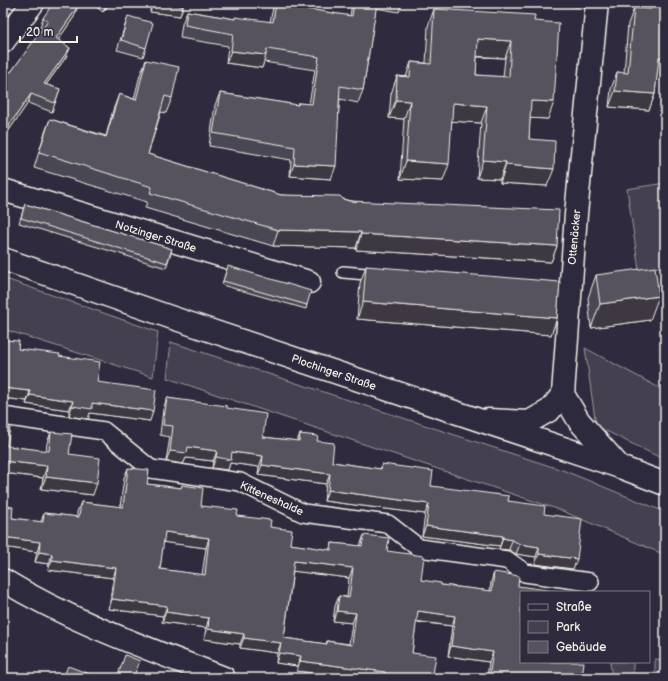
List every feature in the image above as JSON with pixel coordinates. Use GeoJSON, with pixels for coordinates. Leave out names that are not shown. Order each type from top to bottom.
{"type":"FeatureCollection","features":[{"type":"Feature","properties":{"kind":"street"},"geometry":{"type":"LineString","coordinates":[[3,42],[33,3]]}},
{"type":"Feature","properties":{"kind":"street","name":"Ottenäcker"},"geometry":{"type":"LineString","coordinates":[[563,394],[568,213],[590,80],[597,3]]}},
{"type":"Feature","properties":{"kind":"street","name":"Notzinger Straße"},"geometry":{"type":"LineString","coordinates":[[3,190],[309,282]]}},
{"type":"Feature","properties":{"kind":"street","name":"Plochinger Straße"},"geometry":{"type":"LineString","coordinates":[[3,259],[170,318],[620,467],[665,484]]}},
{"type":"Feature","properties":{"kind":"street"},"geometry":{"type":"LineString","coordinates":[[477,420],[529,422],[550,410],[563,394],[579,421],[620,467]]}},
{"type":"Feature","properties":{"kind":"street","name":"Kitteneshalde"},"geometry":{"type":"LineString","coordinates":[[3,416],[104,431],[151,469],[240,482],[303,514],[388,524],[419,548],[507,560],[525,573],[590,582]]}},
{"type":"Feature","properties":{"kind":"street"},"geometry":{"type":"LineString","coordinates":[[3,580],[27,595],[94,627],[224,678]]}},
{"type":"Feature","properties":{"kind":"lane"},"geometry":{"type":"LineString","coordinates":[[343,272],[390,275]]}},
{"type":"Feature","properties":{"kind":"green space"},"geometry":{"type":"Polygon","coordinates":[[[665,183],[665,266],[639,270],[627,189],[665,183]]]}},
{"type":"Feature","properties":{"kind":"green space"},"geometry":{"type":"Polygon","coordinates":[[[3,278],[158,332],[153,377],[3,329],[3,278]]]}},
{"type":"Feature","properties":{"kind":"green space"},"geometry":{"type":"Polygon","coordinates":[[[171,342],[565,471],[665,512],[665,555],[560,510],[167,378],[171,342]]]}},
{"type":"Feature","properties":{"kind":"green space"},"geometry":{"type":"Polygon","coordinates":[[[585,348],[665,391],[665,460],[596,426],[585,348]]]}},
{"type":"Feature","properties":{"kind":"green space"},"geometry":{"type":"Polygon","coordinates":[[[655,659],[665,660],[665,678],[655,678],[655,659]]]}},
{"type":"Feature","properties":{"kind":"green space"},"geometry":{"type":"Polygon","coordinates":[[[610,663],[633,663],[633,678],[612,678],[610,663]]]}},
{"type":"Feature","properties":{"kind":"building"},"geometry":{"type":"Polygon","coordinates":[[[53,3],[69,3],[77,8],[56,38],[70,48],[44,84],[60,89],[55,103],[31,94],[10,124],[3,119],[3,81],[8,72],[11,72],[48,21],[43,18],[53,3]]]}},
{"type":"Feature","properties":{"kind":"building"},"geometry":{"type":"Polygon","coordinates":[[[156,3],[184,3],[183,6],[156,3]]]}},
{"type":"Feature","properties":{"kind":"building"},"geometry":{"type":"Polygon","coordinates":[[[276,3],[308,3],[307,9],[352,16],[354,3],[377,3],[363,90],[340,86],[336,166],[294,164],[295,147],[213,133],[220,93],[298,105],[298,103],[312,104],[319,57],[267,49],[266,55],[231,51],[233,34],[185,25],[187,11],[235,19],[235,17],[273,22],[276,3]]]}},
{"type":"Feature","properties":{"kind":"building"},"geometry":{"type":"Polygon","coordinates":[[[652,3],[665,3],[665,58],[659,57],[655,94],[615,91],[617,72],[628,73],[634,8],[651,9],[652,3]]]}},
{"type":"Feature","properties":{"kind":"building"},"geometry":{"type":"Polygon","coordinates":[[[434,9],[535,15],[534,21],[559,23],[554,102],[531,101],[529,139],[555,141],[554,169],[506,165],[506,162],[483,160],[487,106],[453,103],[449,164],[406,161],[410,101],[396,100],[397,76],[410,77],[411,62],[431,64],[434,9]],[[478,39],[476,75],[509,77],[511,41],[478,39]]]}},
{"type":"Feature","properties":{"kind":"building"},"geometry":{"type":"Polygon","coordinates":[[[128,16],[153,23],[146,48],[121,40],[128,16]]]}},
{"type":"Feature","properties":{"kind":"building"},"geometry":{"type":"Polygon","coordinates":[[[146,60],[179,67],[172,98],[165,96],[148,154],[281,195],[340,196],[349,201],[559,210],[557,246],[361,234],[361,232],[278,230],[150,193],[152,187],[39,152],[50,119],[106,137],[119,94],[136,100],[146,60]]]}},
{"type":"Feature","properties":{"kind":"building"},"geometry":{"type":"Polygon","coordinates":[[[25,204],[172,249],[167,263],[21,218],[25,204]]]}},
{"type":"Feature","properties":{"kind":"building"},"geometry":{"type":"Polygon","coordinates":[[[228,266],[311,291],[307,305],[223,281],[228,266]]]}},
{"type":"Feature","properties":{"kind":"building"},"geometry":{"type":"Polygon","coordinates":[[[366,266],[560,282],[557,318],[363,302],[366,266]]]}},
{"type":"Feature","properties":{"kind":"building"},"geometry":{"type":"Polygon","coordinates":[[[655,267],[659,296],[600,304],[596,275],[655,267]]]}},
{"type":"Feature","properties":{"kind":"building"},"geometry":{"type":"Polygon","coordinates":[[[3,340],[19,341],[18,349],[60,354],[59,356],[100,362],[97,382],[156,390],[153,411],[92,403],[92,409],[72,406],[73,401],[30,395],[30,391],[3,388],[3,340]]]}},
{"type":"Feature","properties":{"kind":"building"},"geometry":{"type":"Polygon","coordinates":[[[167,398],[227,406],[227,408],[266,414],[263,437],[299,441],[300,434],[318,436],[317,441],[334,443],[332,462],[381,469],[382,464],[433,471],[431,486],[509,496],[508,501],[545,506],[544,514],[582,519],[577,559],[539,554],[539,547],[520,544],[503,538],[503,536],[426,526],[429,504],[328,490],[330,474],[262,465],[263,456],[232,452],[231,460],[216,457],[217,451],[188,447],[187,453],[170,451],[173,426],[163,425],[167,398]]]}},
{"type":"Feature","properties":{"kind":"building"},"geometry":{"type":"Polygon","coordinates":[[[3,427],[10,428],[7,446],[49,451],[51,432],[72,434],[69,454],[100,458],[97,483],[46,477],[47,466],[3,461],[3,427]]]}},
{"type":"Feature","properties":{"kind":"building"},"geometry":{"type":"Polygon","coordinates":[[[128,468],[149,470],[147,484],[181,488],[182,485],[203,488],[201,506],[238,510],[237,516],[271,520],[270,527],[292,530],[290,544],[331,550],[332,543],[362,546],[364,535],[389,538],[387,551],[424,556],[421,580],[441,583],[441,585],[492,591],[494,572],[519,576],[518,586],[554,591],[520,591],[520,663],[584,663],[582,678],[489,678],[493,652],[451,646],[455,616],[418,611],[412,653],[436,656],[433,674],[465,678],[384,678],[385,672],[300,661],[301,656],[279,653],[281,643],[244,638],[244,634],[208,629],[209,618],[166,612],[167,606],[112,599],[116,568],[52,560],[52,554],[39,552],[40,542],[3,537],[3,506],[13,507],[12,518],[43,522],[44,513],[79,517],[81,502],[123,507],[128,468]],[[165,532],[160,569],[205,575],[209,538],[165,532]],[[294,561],[284,638],[327,644],[327,641],[352,645],[356,613],[337,611],[339,596],[349,598],[353,568],[294,561]]]}},
{"type":"Feature","properties":{"kind":"building"},"geometry":{"type":"Polygon","coordinates":[[[125,655],[140,661],[133,678],[117,678],[125,655]]]}},
{"type":"Feature","properties":{"kind":"building"},"geometry":{"type":"Polygon","coordinates":[[[68,666],[100,678],[63,678],[68,666]]]}}]}
